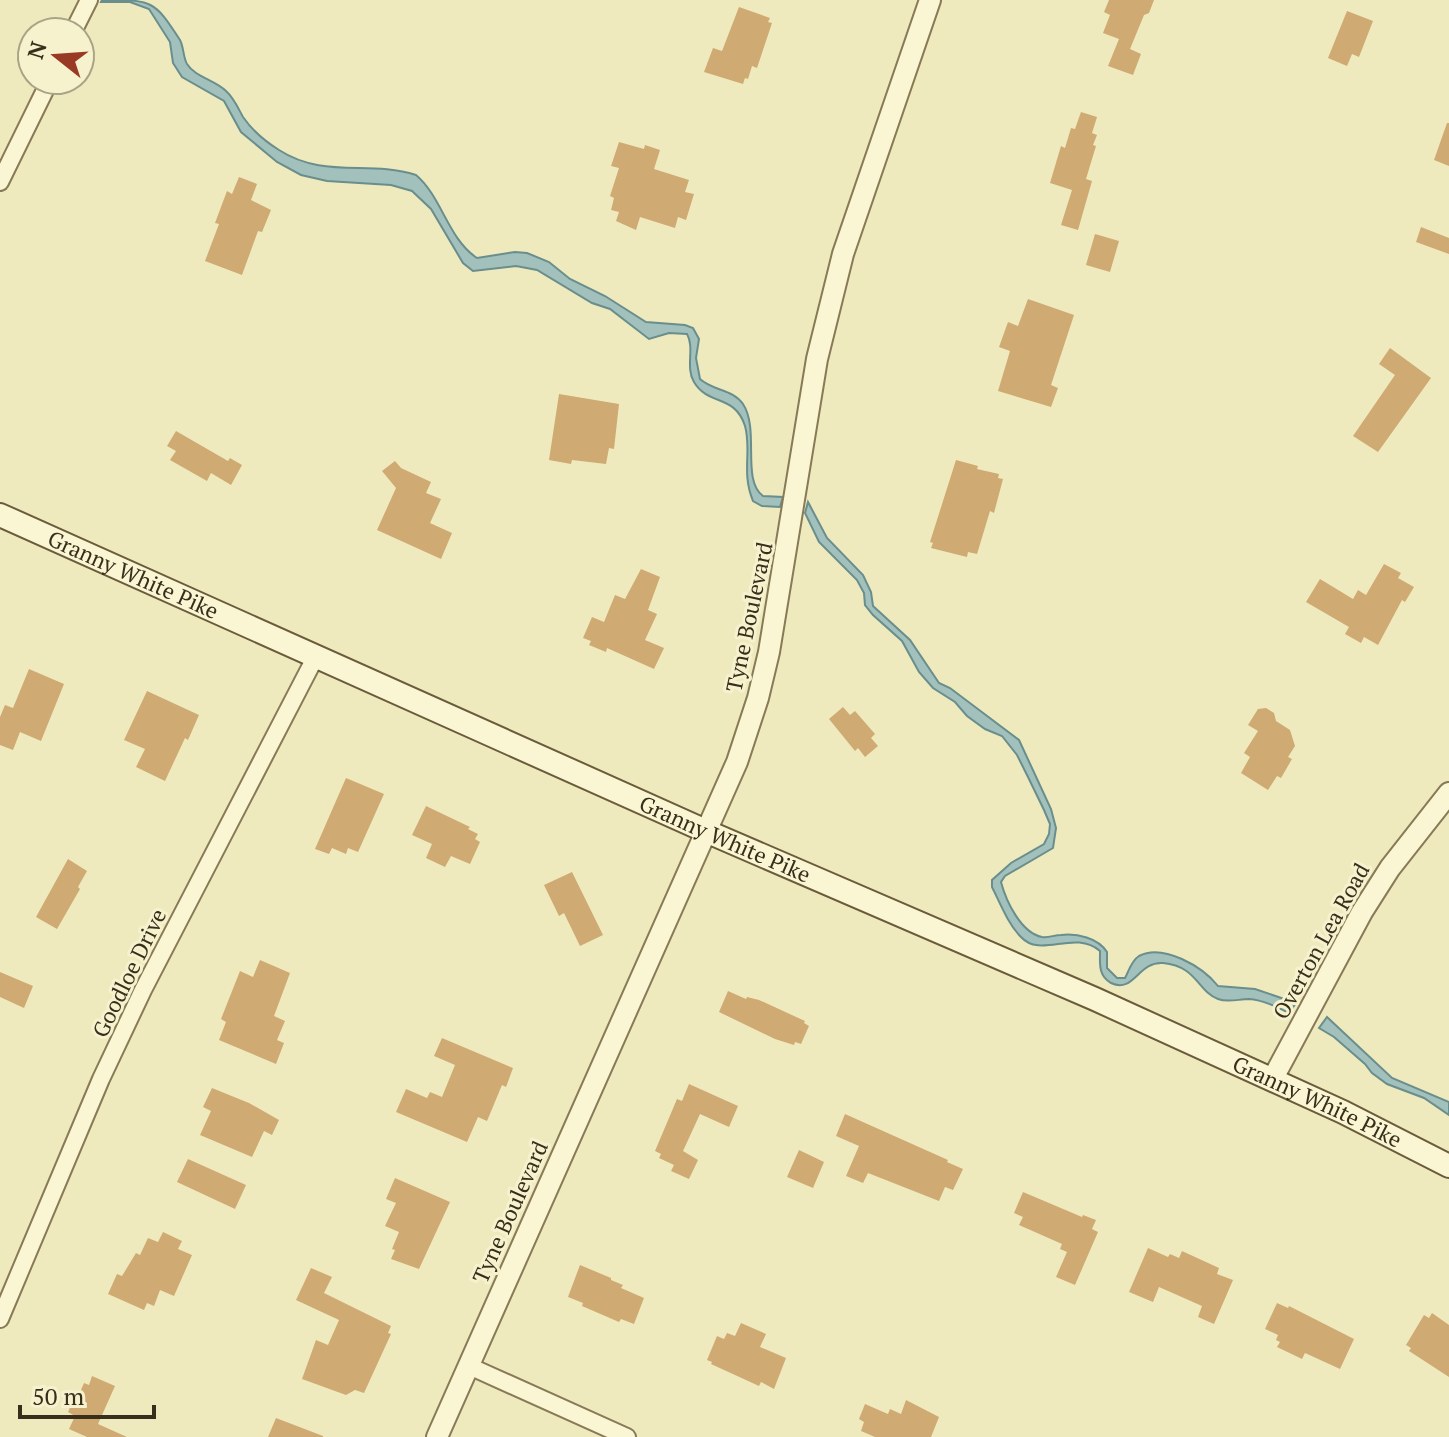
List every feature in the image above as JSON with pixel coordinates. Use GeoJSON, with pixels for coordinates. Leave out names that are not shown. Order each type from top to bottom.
{"type":"FeatureCollection","features":[{"type":"Feature","properties":{"kind":"main road","name":"Granny White Pike"},"geometry":{"type":"LineString","coordinates":[[0,515],[708,832],[1095,999],[1343,1112],[1449,1166]]}},
{"type":"Feature","properties":{"kind":"street","name":"Tyne Boulevard"},"geometry":{"type":"LineString","coordinates":[[437,1437],[737,762],[765,672],[817,359],[843,254],[930,0]]}},
{"type":"Feature","properties":{"kind":"street"},"geometry":{"type":"LineString","coordinates":[[0,182],[42,96]]}},
{"type":"Feature","properties":{"kind":"street","name":"Goodloe Drive"},"geometry":{"type":"LineString","coordinates":[[0,1319],[101,1079],[143,990],[316,656]]}},
{"type":"Feature","properties":{"kind":"street","name":"Overton Lea Road"},"geometry":{"type":"LineString","coordinates":[[1272,1080],[1362,912],[1390,868],[1449,793]]}},
{"type":"Feature","properties":{"kind":"street"},"geometry":{"type":"LineString","coordinates":[[469,1366],[627,1437]]}},
{"type":"Feature","properties":{"kind":"water"},"geometry":{"type":"Polygon","coordinates":[[[102,0],[142,2],[157,10],[180,40],[191,68],[226,91],[251,127],[279,150],[313,164],[416,175],[425,184],[459,240],[477,258],[527,253],[549,262],[570,279],[605,296],[646,322],[693,328],[699,339],[696,358],[700,379],[734,395],[743,404],[750,427],[753,479],[763,496],[783,497],[780,507],[762,506],[753,501],[748,481],[745,426],[735,409],[706,394],[694,382],[687,334],[669,333],[649,339],[610,309],[592,303],[537,270],[516,266],[473,271],[463,263],[431,209],[412,191],[391,185],[327,181],[301,175],[277,162],[241,132],[224,101],[182,77],[173,63],[170,42],[149,9],[130,2],[102,0]]]}},
{"type":"Feature","properties":{"kind":"water"},"geometry":{"type":"Polygon","coordinates":[[[808,502],[827,538],[863,575],[873,606],[910,640],[939,683],[1019,740],[1051,809],[1056,828],[1053,848],[1005,876],[1001,882],[1021,923],[1042,937],[1074,935],[1093,940],[1107,952],[1107,968],[1117,978],[1125,978],[1139,956],[1149,953],[1171,955],[1203,971],[1218,986],[1255,989],[1296,1003],[1289,1013],[1254,1000],[1218,999],[1183,969],[1163,963],[1148,967],[1125,984],[1111,983],[1101,969],[1100,951],[1090,945],[1038,945],[1021,937],[1005,913],[992,887],[992,880],[1011,863],[1044,844],[1049,834],[1050,824],[1028,777],[1017,755],[1002,736],[985,729],[955,702],[933,688],[919,672],[902,641],[865,605],[864,593],[857,580],[819,542],[805,513],[808,502]]]}},
{"type":"Feature","properties":{"kind":"water"},"geometry":{"type":"Polygon","coordinates":[[[1327,1017],[1392,1078],[1449,1102],[1449,1115],[1424,1098],[1387,1084],[1372,1073],[1334,1037],[1319,1028],[1327,1017]]]}},
{"type":"Feature","properties":{"kind":"building"},"geometry":{"type":"Polygon","coordinates":[[[1109,0],[1154,0],[1130,49],[1141,54],[1133,75],[1108,66],[1119,39],[1103,33],[1110,15],[1104,12],[1109,0]]]}},
{"type":"Feature","properties":{"kind":"building"},"geometry":{"type":"Polygon","coordinates":[[[739,7],[770,18],[768,22],[772,23],[757,68],[752,66],[743,84],[704,72],[713,48],[722,51],[739,7]]]}},
{"type":"Feature","properties":{"kind":"building"},"geometry":{"type":"Polygon","coordinates":[[[1347,11],[1373,21],[1359,57],[1352,54],[1347,66],[1328,58],[1347,11]]]}},
{"type":"Feature","properties":{"kind":"building"},"geometry":{"type":"Polygon","coordinates":[[[1081,112],[1097,117],[1092,133],[1097,135],[1086,179],[1092,181],[1078,230],[1061,225],[1072,190],[1050,183],[1061,146],[1065,148],[1071,128],[1075,129],[1081,112]]]}},
{"type":"Feature","properties":{"kind":"building"},"geometry":{"type":"Polygon","coordinates":[[[1449,123],[1449,166],[1434,160],[1449,123]]]}},
{"type":"Feature","properties":{"kind":"building"},"geometry":{"type":"Polygon","coordinates":[[[619,142],[660,150],[654,169],[689,180],[685,192],[694,194],[686,220],[678,217],[675,228],[640,217],[636,230],[616,221],[619,212],[611,210],[614,198],[610,196],[619,168],[611,166],[619,142]]]}},
{"type":"Feature","properties":{"kind":"building"},"geometry":{"type":"Polygon","coordinates":[[[239,177],[257,184],[251,200],[271,210],[262,232],[258,231],[242,275],[205,261],[227,191],[232,194],[239,177]]]}},
{"type":"Feature","properties":{"kind":"building"},"geometry":{"type":"Polygon","coordinates":[[[1421,227],[1449,238],[1449,254],[1416,242],[1421,227]]]}},
{"type":"Feature","properties":{"kind":"building"},"geometry":{"type":"Polygon","coordinates":[[[1095,234],[1119,241],[1110,272],[1086,265],[1095,234]]]}},
{"type":"Feature","properties":{"kind":"building"},"geometry":{"type":"Polygon","coordinates":[[[1028,299],[1074,315],[1051,385],[1058,388],[1051,407],[998,391],[1010,351],[999,347],[1008,322],[1018,326],[1028,299]]]}},
{"type":"Feature","properties":{"kind":"building"},"geometry":{"type":"Polygon","coordinates":[[[1390,348],[1431,378],[1378,452],[1353,436],[1395,375],[1379,364],[1390,348]]]}},
{"type":"Feature","properties":{"kind":"building"},"geometry":{"type":"Polygon","coordinates":[[[559,394],[619,404],[614,449],[609,448],[606,464],[572,460],[571,464],[549,460],[559,394]]]}},
{"type":"Feature","properties":{"kind":"building"},"geometry":{"type":"Polygon","coordinates":[[[176,431],[228,461],[230,458],[242,465],[231,485],[211,473],[207,481],[170,460],[176,451],[167,446],[176,431]]]}},
{"type":"Feature","properties":{"kind":"building"},"geometry":{"type":"Polygon","coordinates":[[[956,460],[999,474],[998,478],[1003,479],[994,513],[990,511],[977,554],[968,552],[967,557],[931,548],[933,543],[930,542],[956,460]]]}},
{"type":"Feature","properties":{"kind":"building"},"geometry":{"type":"Polygon","coordinates":[[[395,461],[401,468],[431,482],[426,493],[441,499],[430,523],[452,533],[441,559],[377,530],[396,488],[382,471],[395,461]]]}},
{"type":"Feature","properties":{"kind":"building"},"geometry":{"type":"Polygon","coordinates":[[[1384,564],[1401,573],[1398,578],[1414,587],[1405,602],[1402,600],[1378,645],[1364,637],[1361,643],[1345,634],[1349,627],[1306,602],[1320,579],[1353,599],[1358,590],[1366,595],[1384,564]]]}},
{"type":"Feature","properties":{"kind":"building"},"geometry":{"type":"Polygon","coordinates":[[[641,569],[660,577],[648,610],[657,614],[645,640],[664,648],[654,669],[607,648],[606,652],[589,645],[591,641],[583,638],[592,617],[604,622],[615,595],[625,599],[641,569]]]}},
{"type":"Feature","properties":{"kind":"building"},"geometry":{"type":"Polygon","coordinates":[[[29,669],[64,684],[41,741],[20,732],[13,750],[0,745],[0,717],[5,705],[13,708],[29,669]]]}},
{"type":"Feature","properties":{"kind":"building"},"geometry":{"type":"Polygon","coordinates":[[[147,691],[199,715],[165,781],[136,767],[145,749],[124,740],[147,691]]]}},
{"type":"Feature","properties":{"kind":"building"},"geometry":{"type":"Polygon","coordinates":[[[843,707],[850,715],[855,711],[875,734],[871,738],[878,746],[865,757],[858,748],[855,751],[829,719],[843,707]]]}},
{"type":"Feature","properties":{"kind":"building"},"geometry":{"type":"Polygon","coordinates":[[[1266,708],[1274,713],[1276,721],[1290,730],[1295,746],[1288,757],[1292,759],[1281,778],[1277,776],[1268,790],[1241,773],[1250,757],[1244,753],[1258,731],[1248,725],[1258,709],[1266,708]]]}},
{"type":"Feature","properties":{"kind":"building"},"geometry":{"type":"Polygon","coordinates":[[[346,778],[384,794],[358,852],[348,848],[346,854],[332,848],[329,854],[315,849],[346,778]]]}},
{"type":"Feature","properties":{"kind":"building"},"geometry":{"type":"Polygon","coordinates":[[[426,806],[478,834],[475,839],[480,842],[470,864],[451,856],[445,867],[426,858],[432,844],[412,835],[426,806]]]}},
{"type":"Feature","properties":{"kind":"building"},"geometry":{"type":"Polygon","coordinates":[[[68,859],[87,871],[57,929],[36,917],[68,859]]]}},
{"type":"Feature","properties":{"kind":"building"},"geometry":{"type":"Polygon","coordinates":[[[572,872],[603,935],[580,946],[564,913],[559,916],[544,885],[572,872]]]}},
{"type":"Feature","properties":{"kind":"building"},"geometry":{"type":"Polygon","coordinates":[[[260,960],[290,973],[274,1016],[285,1021],[277,1040],[284,1043],[276,1064],[219,1040],[226,1022],[221,1019],[240,971],[253,977],[260,960]]]}},
{"type":"Feature","properties":{"kind":"building"},"geometry":{"type":"Polygon","coordinates":[[[0,972],[33,986],[24,1008],[0,997],[0,972]]]}},
{"type":"Feature","properties":{"kind":"building"},"geometry":{"type":"Polygon","coordinates":[[[728,991],[746,999],[759,1000],[805,1021],[809,1026],[801,1044],[775,1039],[719,1012],[728,991]]]}},
{"type":"Feature","properties":{"kind":"building"},"geometry":{"type":"Polygon","coordinates":[[[442,1038],[513,1068],[487,1121],[478,1117],[467,1142],[396,1112],[406,1089],[427,1098],[430,1092],[442,1097],[455,1065],[434,1056],[442,1038]]]}},
{"type":"Feature","properties":{"kind":"building"},"geometry":{"type":"Polygon","coordinates":[[[689,1084],[738,1106],[729,1127],[700,1114],[683,1151],[698,1160],[689,1179],[671,1171],[674,1165],[659,1158],[661,1154],[655,1151],[677,1099],[682,1101],[689,1084]]]}},
{"type":"Feature","properties":{"kind":"building"},"geometry":{"type":"Polygon","coordinates":[[[212,1088],[249,1103],[279,1120],[272,1135],[264,1131],[252,1157],[200,1135],[211,1111],[203,1107],[212,1088]]]}},
{"type":"Feature","properties":{"kind":"building"},"geometry":{"type":"Polygon","coordinates":[[[845,1114],[963,1169],[953,1190],[945,1187],[939,1201],[868,1173],[863,1183],[846,1176],[859,1146],[836,1136],[845,1114]]]}},
{"type":"Feature","properties":{"kind":"building"},"geometry":{"type":"Polygon","coordinates":[[[799,1150],[824,1162],[813,1188],[787,1177],[799,1150]]]}},
{"type":"Feature","properties":{"kind":"building"},"geometry":{"type":"Polygon","coordinates":[[[188,1159],[246,1185],[235,1209],[177,1182],[188,1159]]]}},
{"type":"Feature","properties":{"kind":"building"},"geometry":{"type":"Polygon","coordinates":[[[395,1178],[450,1202],[419,1269],[391,1259],[399,1232],[385,1226],[396,1203],[386,1199],[395,1178]]]}},
{"type":"Feature","properties":{"kind":"building"},"geometry":{"type":"Polygon","coordinates":[[[1023,1192],[1096,1220],[1092,1229],[1098,1232],[1075,1285],[1056,1277],[1067,1252],[1060,1249],[1062,1244],[1019,1225],[1023,1217],[1014,1213],[1023,1192]]]}},
{"type":"Feature","properties":{"kind":"building"},"geometry":{"type":"Polygon","coordinates":[[[163,1232],[182,1241],[178,1249],[192,1255],[174,1296],[160,1290],[154,1306],[147,1303],[144,1310],[108,1294],[117,1274],[122,1276],[136,1253],[140,1255],[148,1238],[158,1242],[163,1232]]]}},
{"type":"Feature","properties":{"kind":"building"},"geometry":{"type":"Polygon","coordinates":[[[1148,1248],[1168,1257],[1170,1254],[1179,1258],[1182,1251],[1219,1268],[1217,1274],[1233,1280],[1214,1324],[1198,1317],[1202,1306],[1159,1287],[1153,1302],[1129,1292],[1148,1248]]]}},
{"type":"Feature","properties":{"kind":"building"},"geometry":{"type":"Polygon","coordinates":[[[580,1265],[611,1278],[623,1285],[621,1288],[644,1298],[634,1324],[621,1319],[619,1322],[568,1297],[580,1265]]]}},
{"type":"Feature","properties":{"kind":"building"},"geometry":{"type":"Polygon","coordinates":[[[311,1268],[332,1277],[324,1293],[391,1326],[388,1333],[391,1334],[364,1393],[355,1390],[346,1395],[302,1379],[316,1340],[328,1345],[339,1320],[296,1300],[311,1268]]]}},
{"type":"Feature","properties":{"kind":"building"},"geometry":{"type":"Polygon","coordinates":[[[1277,1303],[1354,1339],[1340,1369],[1305,1353],[1302,1359],[1277,1347],[1280,1342],[1276,1340],[1278,1335],[1265,1329],[1277,1303]]]}},
{"type":"Feature","properties":{"kind":"building"},"geometry":{"type":"Polygon","coordinates":[[[1432,1313],[1449,1325],[1449,1377],[1409,1351],[1411,1348],[1406,1345],[1424,1315],[1429,1318],[1432,1313]]]}},
{"type":"Feature","properties":{"kind":"building"},"geometry":{"type":"Polygon","coordinates":[[[741,1323],[766,1334],[760,1347],[786,1358],[774,1389],[761,1382],[759,1386],[707,1360],[717,1336],[724,1339],[727,1333],[735,1336],[741,1323]]]}},
{"type":"Feature","properties":{"kind":"building"},"geometry":{"type":"Polygon","coordinates":[[[92,1376],[115,1386],[98,1424],[127,1437],[87,1437],[69,1429],[75,1416],[68,1412],[75,1396],[78,1397],[84,1383],[89,1385],[92,1376]]]}},
{"type":"Feature","properties":{"kind":"building"},"geometry":{"type":"Polygon","coordinates":[[[906,1400],[939,1417],[931,1437],[875,1437],[861,1431],[864,1422],[859,1419],[865,1404],[888,1414],[890,1409],[901,1414],[906,1400]]]}},
{"type":"Feature","properties":{"kind":"building"},"geometry":{"type":"Polygon","coordinates":[[[276,1418],[323,1436],[323,1437],[268,1437],[276,1418]]]}}]}
